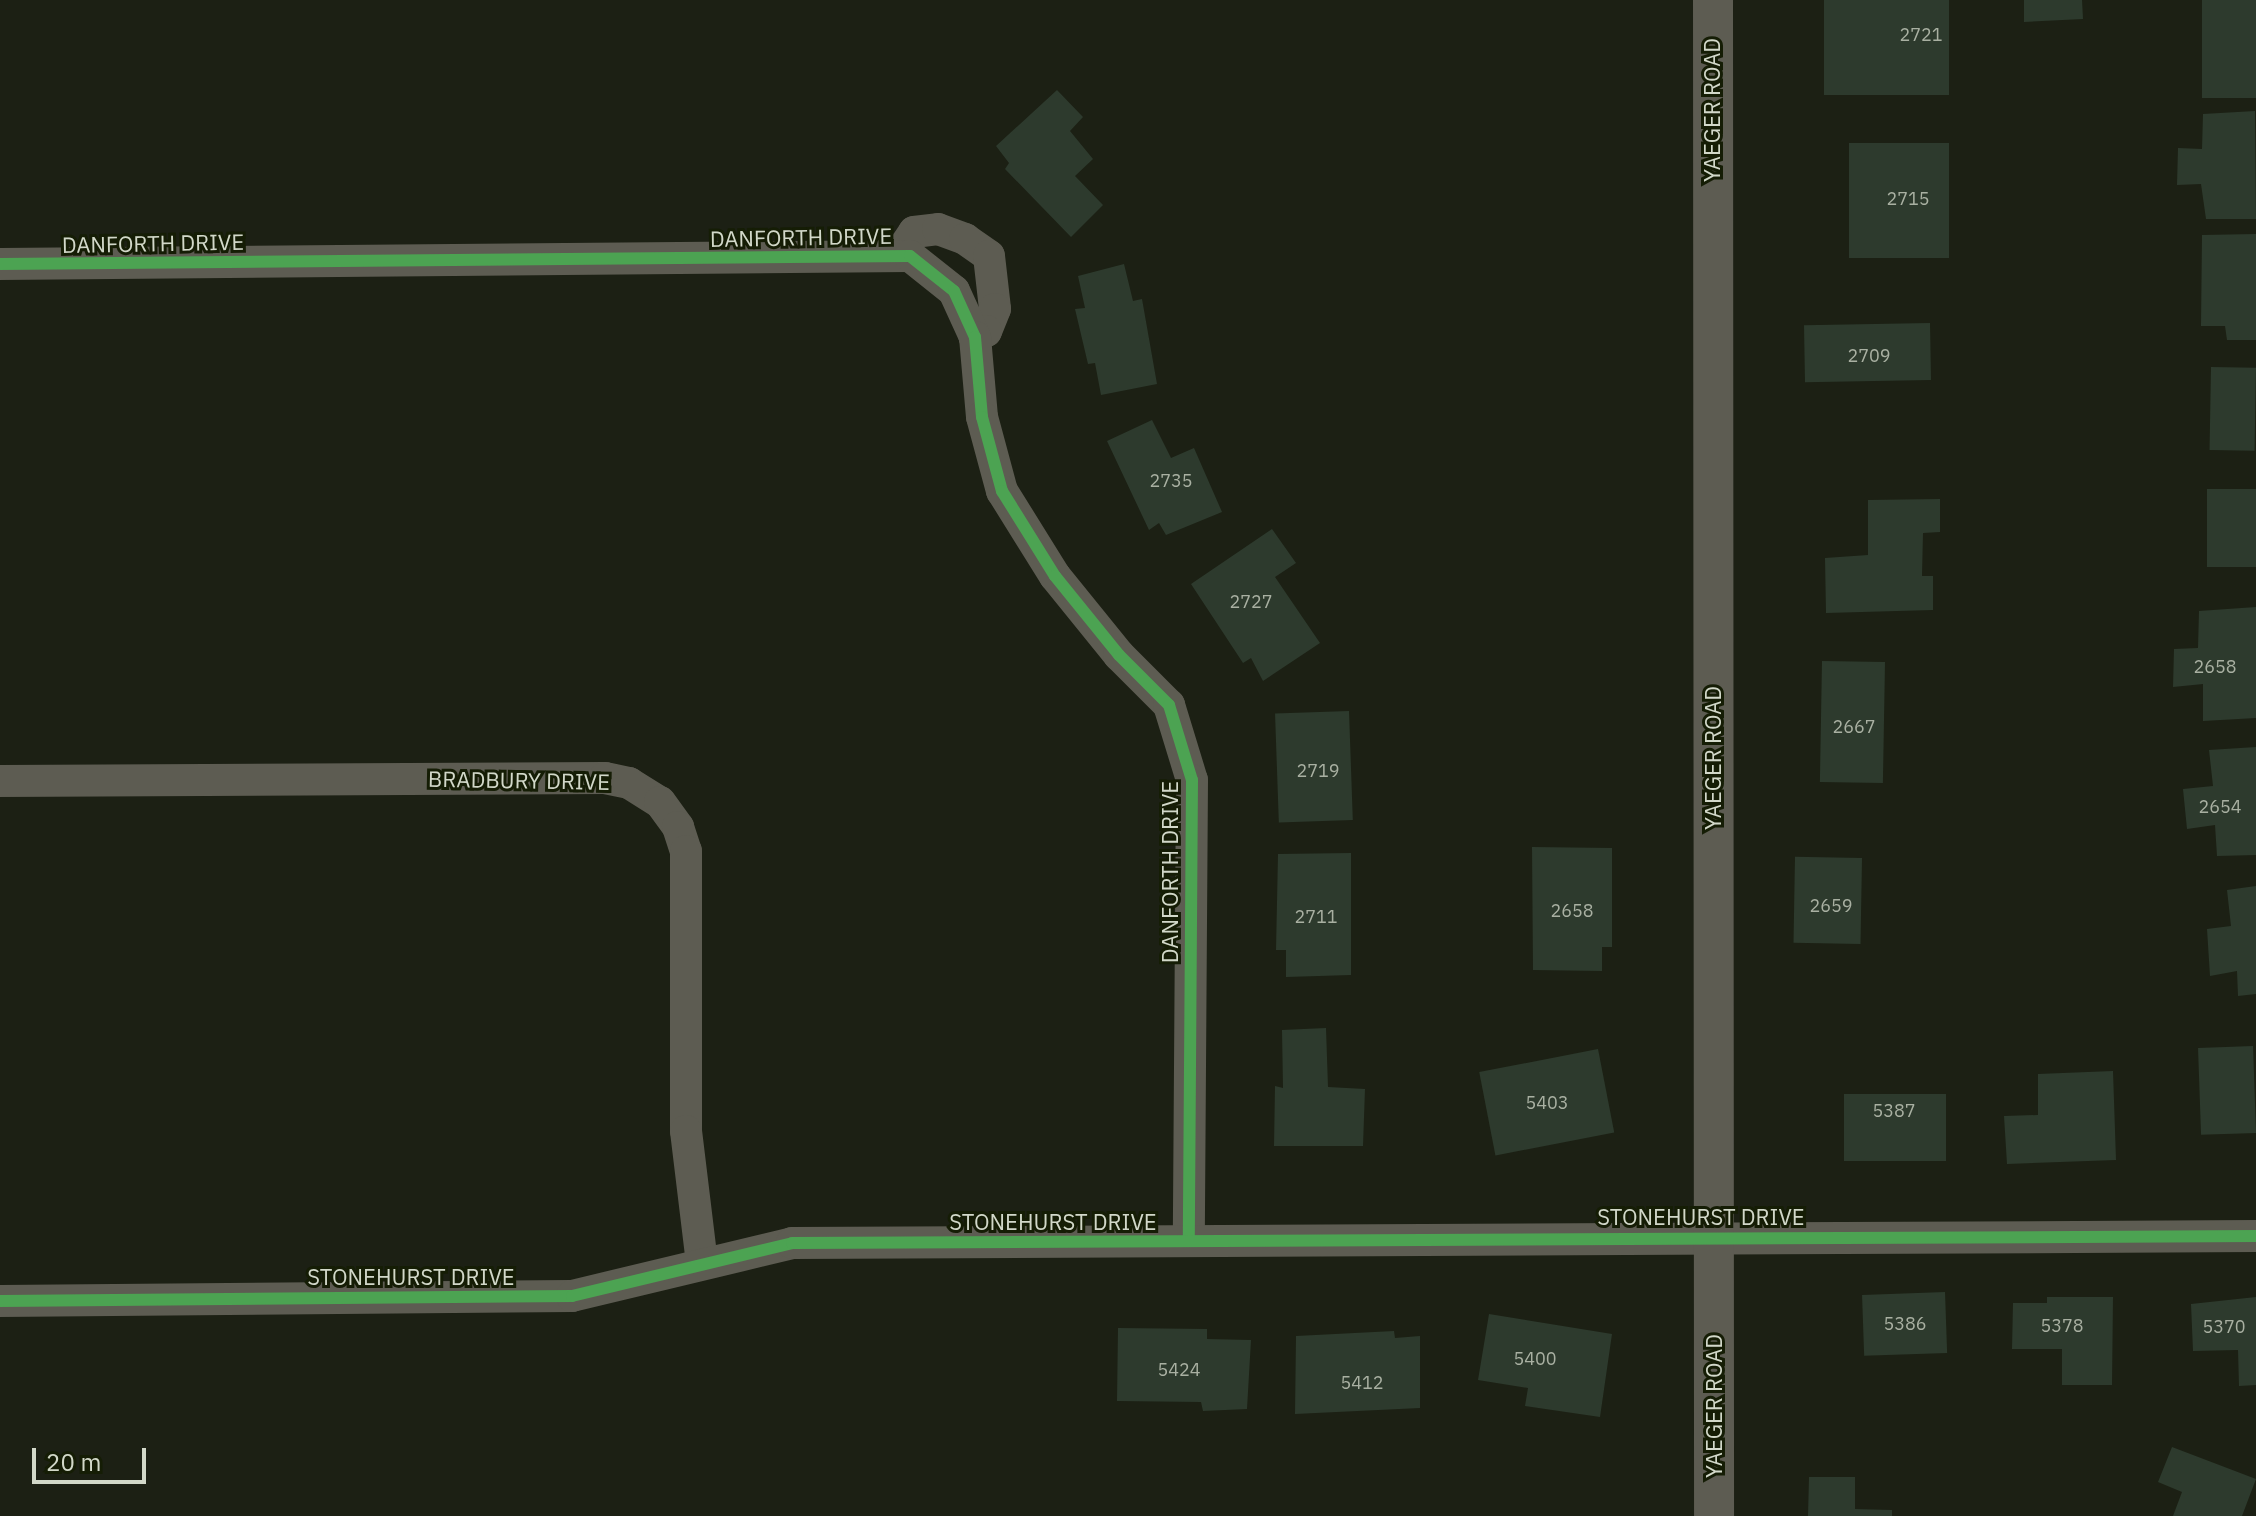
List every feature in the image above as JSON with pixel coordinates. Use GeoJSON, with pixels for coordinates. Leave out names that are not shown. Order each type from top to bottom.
{"type":"FeatureCollection","features":[{"type":"Feature","properties":{"kind":"street","name":"YAEGER ROAD"},"geometry":{"type":"LineString","coordinates":[[1713,0],[1714,1516]]}},
{"type":"Feature","properties":{"kind":"street","name":"DANFORTH DRIVE"},"geometry":{"type":"LineString","coordinates":[[898,256],[914,232],[938,229],[965,239],[989,256],[995,309],[986,331],[975,337]]}},
{"type":"Feature","properties":{"kind":"street","name":"DANFORTH DRIVE"},"geometry":{"type":"LineString","coordinates":[[0,264],[910,256],[954,291],[975,337],[982,417],[1002,491],[1055,576],[1119,655],[1169,705],[1192,780],[1189,1241]]}},
{"type":"Feature","properties":{"kind":"street","name":"BRADBURY DRIVE"},"geometry":{"type":"LineString","coordinates":[[0,781],[605,778],[629,783],[660,802],[678,827],[686,851],[686,1131],[702,1263]]}},
{"type":"Feature","properties":{"kind":"street","name":"STONEHURST DRIVE"},"geometry":{"type":"LineString","coordinates":[[0,1301],[572,1296],[792,1243],[2256,1236]]}},
{"type":"Feature","properties":{"kind":"building"},"geometry":{"type":"Polygon","coordinates":[[[1824,0],[1949,0],[1949,95],[1824,95],[1824,0]]]}},
{"type":"Feature","properties":{"kind":"building"},"geometry":{"type":"Polygon","coordinates":[[[2024,0],[2082,0],[2083,19],[2024,22],[2024,0]]]}},
{"type":"Feature","properties":{"kind":"building"},"geometry":{"type":"Polygon","coordinates":[[[2202,0],[2256,0],[2256,98],[2202,98],[2202,0]]]}},
{"type":"Feature","properties":{"kind":"building"},"geometry":{"type":"Polygon","coordinates":[[[1057,90],[1083,117],[1070,131],[1093,159],[1075,176],[1103,205],[1071,237],[1005,169],[1009,163],[996,146],[1057,90]]]}},
{"type":"Feature","properties":{"kind":"building"},"geometry":{"type":"Polygon","coordinates":[[[2255,111],[2256,219],[2206,219],[2201,184],[2177,185],[2178,148],[2202,149],[2203,114],[2255,111]]]}},
{"type":"Feature","properties":{"kind":"building"},"geometry":{"type":"Polygon","coordinates":[[[1849,143],[1949,143],[1949,258],[1849,258],[1849,143]]]}},
{"type":"Feature","properties":{"kind":"building"},"geometry":{"type":"Polygon","coordinates":[[[2256,234],[2256,340],[2227,340],[2225,326],[2201,326],[2202,235],[2256,234]]]}},
{"type":"Feature","properties":{"kind":"building"},"geometry":{"type":"Polygon","coordinates":[[[1124,264],[1133,301],[1142,299],[1157,384],[1101,395],[1095,363],[1088,364],[1075,309],[1085,308],[1078,276],[1124,264]]]}},
{"type":"Feature","properties":{"kind":"building"},"geometry":{"type":"Polygon","coordinates":[[[1930,323],[1931,380],[1805,382],[1804,325],[1930,323]]]}},
{"type":"Feature","properties":{"kind":"building"},"geometry":{"type":"Polygon","coordinates":[[[2211,367],[2256,368],[2255,451],[2210,450],[2211,367]]]}},
{"type":"Feature","properties":{"kind":"building"},"geometry":{"type":"Polygon","coordinates":[[[1152,420],[1171,458],[1194,448],[1222,512],[1166,535],[1159,523],[1149,530],[1107,441],[1152,420]]]}},
{"type":"Feature","properties":{"kind":"building"},"geometry":{"type":"Polygon","coordinates":[[[2207,489],[2256,489],[2256,567],[2207,567],[2207,489]]]}},
{"type":"Feature","properties":{"kind":"building"},"geometry":{"type":"Polygon","coordinates":[[[1940,499],[1940,532],[1923,533],[1922,576],[1933,576],[1933,610],[1826,613],[1825,558],[1868,555],[1868,500],[1940,499]]]}},
{"type":"Feature","properties":{"kind":"building"},"geometry":{"type":"Polygon","coordinates":[[[1272,529],[1296,563],[1275,577],[1320,643],[1263,681],[1251,658],[1243,663],[1191,584],[1272,529]]]}},
{"type":"Feature","properties":{"kind":"building"},"geometry":{"type":"Polygon","coordinates":[[[2256,607],[2256,718],[2203,721],[2203,684],[2173,687],[2174,649],[2198,648],[2199,611],[2256,607]]]}},
{"type":"Feature","properties":{"kind":"building"},"geometry":{"type":"Polygon","coordinates":[[[1822,661],[1885,662],[1883,783],[1820,782],[1822,661]]]}},
{"type":"Feature","properties":{"kind":"building"},"geometry":{"type":"Polygon","coordinates":[[[1349,711],[1353,820],[1279,823],[1275,714],[1349,711]]]}},
{"type":"Feature","properties":{"kind":"building"},"geometry":{"type":"Polygon","coordinates":[[[2256,747],[2256,855],[2217,856],[2215,825],[2187,829],[2183,789],[2213,786],[2209,750],[2256,747]]]}},
{"type":"Feature","properties":{"kind":"building"},"geometry":{"type":"Polygon","coordinates":[[[1532,847],[1612,848],[1612,947],[1602,947],[1602,971],[1533,970],[1532,847]]]}},
{"type":"Feature","properties":{"kind":"building"},"geometry":{"type":"Polygon","coordinates":[[[1351,853],[1351,975],[1286,977],[1286,950],[1276,950],[1278,854],[1351,853]]]}},
{"type":"Feature","properties":{"kind":"building"},"geometry":{"type":"Polygon","coordinates":[[[1795,857],[1862,858],[1860,944],[1794,943],[1795,857]]]}},
{"type":"Feature","properties":{"kind":"building"},"geometry":{"type":"Polygon","coordinates":[[[2256,886],[2256,994],[2238,996],[2237,971],[2210,976],[2207,929],[2231,926],[2227,890],[2256,886]]]}},
{"type":"Feature","properties":{"kind":"building"},"geometry":{"type":"Polygon","coordinates":[[[1326,1028],[1328,1087],[1365,1089],[1363,1146],[1274,1146],[1275,1086],[1283,1088],[1282,1030],[1326,1028]]]}},
{"type":"Feature","properties":{"kind":"building"},"geometry":{"type":"Polygon","coordinates":[[[2253,1046],[2256,1133],[2201,1135],[2198,1048],[2253,1046]]]}},
{"type":"Feature","properties":{"kind":"building"},"geometry":{"type":"Polygon","coordinates":[[[1598,1049],[1614,1132],[1495,1156],[1479,1072],[1598,1049]]]}},
{"type":"Feature","properties":{"kind":"building"},"geometry":{"type":"Polygon","coordinates":[[[2113,1071],[2116,1160],[2007,1164],[2004,1116],[2038,1115],[2038,1074],[2113,1071]]]}},
{"type":"Feature","properties":{"kind":"building"},"geometry":{"type":"Polygon","coordinates":[[[1844,1094],[1946,1094],[1946,1161],[1844,1161],[1844,1094]]]}},
{"type":"Feature","properties":{"kind":"building"},"geometry":{"type":"Polygon","coordinates":[[[1945,1292],[1947,1353],[1864,1356],[1862,1295],[1945,1292]]]}},
{"type":"Feature","properties":{"kind":"building"},"geometry":{"type":"Polygon","coordinates":[[[2047,1297],[2113,1297],[2112,1385],[2062,1385],[2062,1349],[2012,1349],[2013,1303],[2047,1303],[2047,1297]]]}},
{"type":"Feature","properties":{"kind":"building"},"geometry":{"type":"Polygon","coordinates":[[[2256,1297],[2256,1385],[2239,1386],[2238,1350],[2193,1351],[2191,1304],[2256,1297]]]}},
{"type":"Feature","properties":{"kind":"building"},"geometry":{"type":"Polygon","coordinates":[[[1489,1314],[1612,1334],[1600,1417],[1525,1406],[1528,1388],[1478,1380],[1489,1314]]]}},
{"type":"Feature","properties":{"kind":"building"},"geometry":{"type":"Polygon","coordinates":[[[1118,1328],[1207,1329],[1207,1339],[1251,1340],[1247,1409],[1203,1411],[1201,1402],[1117,1401],[1118,1328]]]}},
{"type":"Feature","properties":{"kind":"building"},"geometry":{"type":"Polygon","coordinates":[[[1394,1331],[1395,1338],[1420,1336],[1420,1408],[1295,1414],[1296,1336],[1394,1331]]]}},
{"type":"Feature","properties":{"kind":"building"},"geometry":{"type":"Polygon","coordinates":[[[2172,1447],[2256,1479],[2242,1516],[2173,1516],[2182,1492],[2158,1482],[2172,1447]]]}},
{"type":"Feature","properties":{"kind":"building"},"geometry":{"type":"Polygon","coordinates":[[[1809,1477],[1855,1477],[1855,1509],[1892,1510],[1892,1516],[1808,1516],[1809,1477]]]}},
{"type":"Feature","properties":{"kind":"cycle path"},"geometry":{"type":"LineString","coordinates":[[0,264],[910,256],[954,291],[975,337],[982,417],[1002,491],[1055,576],[1119,655],[1169,705],[1192,780],[1189,1241]]}},
{"type":"Feature","properties":{"kind":"cycle path"},"geometry":{"type":"LineString","coordinates":[[0,1301],[572,1296],[792,1243],[2256,1236]]}}]}
